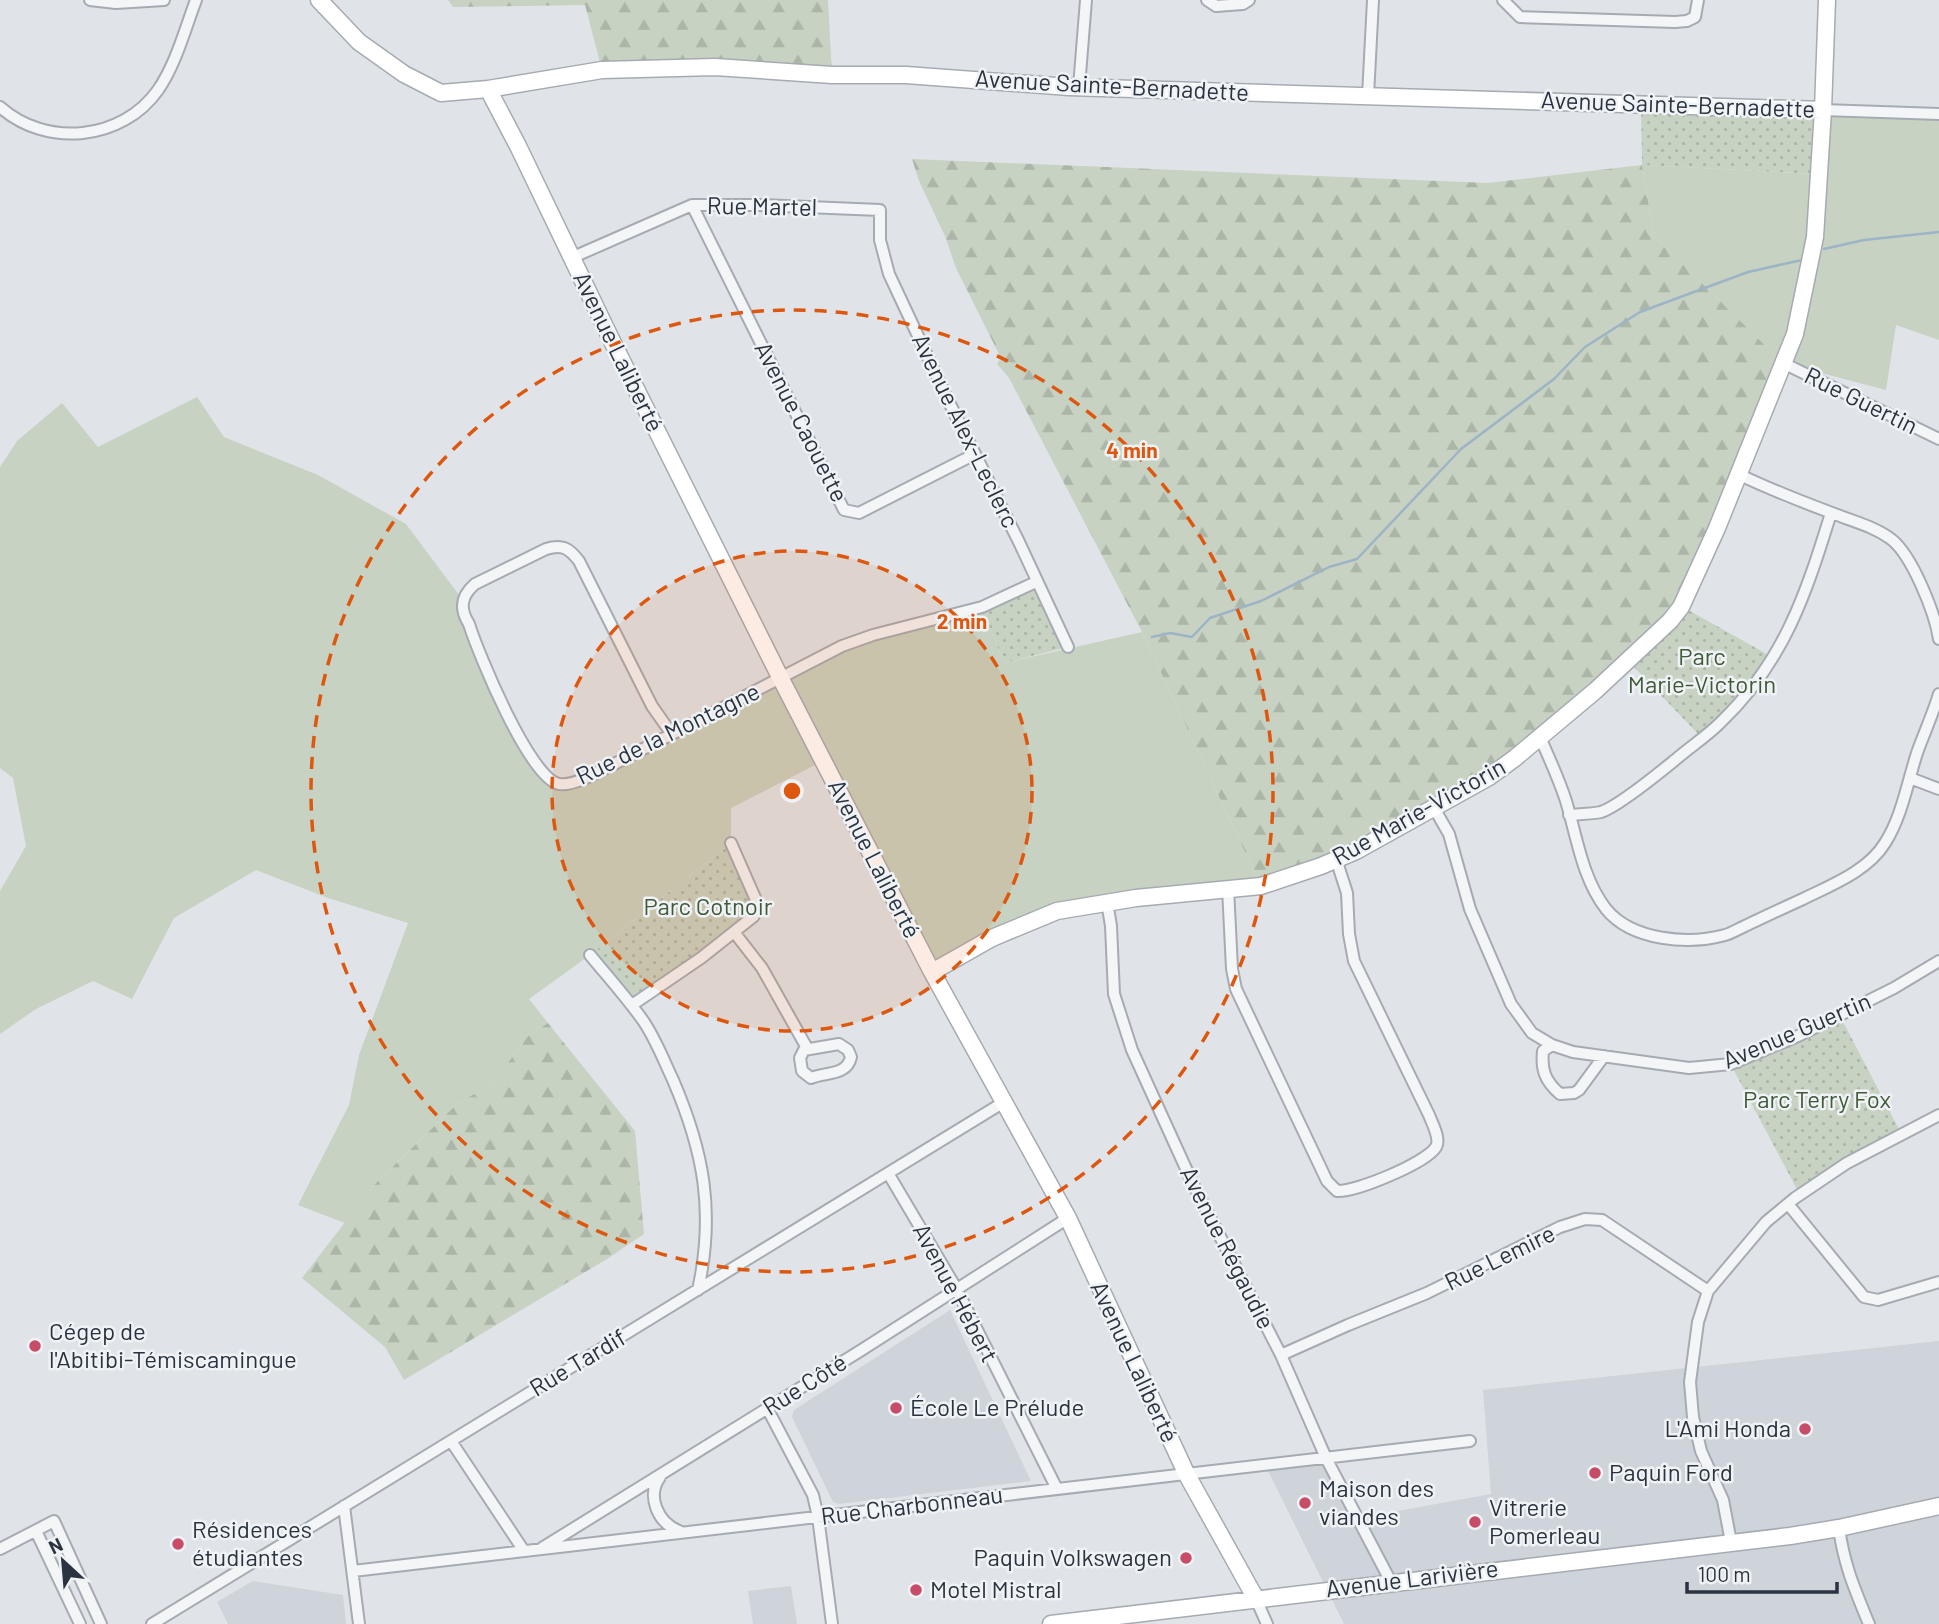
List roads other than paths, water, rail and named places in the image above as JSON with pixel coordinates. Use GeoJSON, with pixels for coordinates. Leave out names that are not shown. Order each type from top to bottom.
{"type":"FeatureCollection","features":[{"type":"Feature","properties":{"kind":"street"},"geometry":{"type":"LineString","coordinates":[[90,0],[116,4],[164,0]]}},
{"type":"Feature","properties":{"kind":"street"},"geometry":{"type":"LineString","coordinates":[[0,107],[30,126],[54,133],[78,134],[99,131],[118,124],[137,112],[153,96],[169,70],[196,0],[187,0]]}},
{"type":"Feature","properties":{"kind":"street","name":"Avenue Sainte-Bernadette"},"geometry":{"type":"LineString","coordinates":[[319,0],[359,42],[427,88],[441,93],[488,89],[602,70],[715,67],[832,75],[906,75],[1079,87],[1939,114]]}},
{"type":"Feature","properties":{"kind":"street"},"geometry":{"type":"LineString","coordinates":[[1079,87],[1086,0]]}},
{"type":"Feature","properties":{"kind":"street"},"geometry":{"type":"LineString","coordinates":[[1207,0],[1216,6],[1243,4],[1249,0]]}},
{"type":"Feature","properties":{"kind":"street"},"geometry":{"type":"LineString","coordinates":[[1368,96],[1373,0]]}},
{"type":"Feature","properties":{"kind":"street"},"geometry":{"type":"LineString","coordinates":[[1503,0],[1514,14],[1520,17],[1675,22],[1695,17],[1698,0]]}},
{"type":"Feature","properties":{"kind":"street","name":"Rue Marie-Victorin"},"geometry":{"type":"LineString","coordinates":[[932,972],[967,951],[1031,920],[1057,911],[1107,902],[1261,886],[1356,851],[1489,777],[1540,737],[1670,621],[1681,607],[1717,528],[1794,334],[1815,237],[1827,0]]}},
{"type":"Feature","properties":{"kind":"street","name":"Avenue Laliberté"},"geometry":{"type":"LineString","coordinates":[[488,89],[781,679],[932,972],[1068,1218],[1187,1475],[1256,1599],[1267,1624]]}},
{"type":"Feature","properties":{"kind":"street","name":"Rue Martel"},"geometry":{"type":"LineString","coordinates":[[571,258],[692,205],[880,210]]}},
{"type":"Feature","properties":{"kind":"street","name":"Avenue Caouette"},"geometry":{"type":"LineString","coordinates":[[692,205],[844,510],[859,513],[975,454]]}},
{"type":"Feature","properties":{"kind":"street","name":"Avenue Alex-Leclerc"},"geometry":{"type":"LineString","coordinates":[[880,210],[880,240],[886,265],[947,400],[1068,647]]}},
{"type":"Feature","properties":{"kind":"street","name":"Rue Guertin"},"geometry":{"type":"LineString","coordinates":[[1783,363],[1939,439]]}},
{"type":"Feature","properties":{"kind":"street"},"geometry":{"type":"LineString","coordinates":[[1738,474],[1774,492],[1881,532],[1893,541],[1905,553],[1931,611],[1939,639]]}},
{"type":"Feature","properties":{"kind":"street"},"geometry":{"type":"LineString","coordinates":[[1569,815],[1598,812],[1612,807],[1661,772],[1721,723],[1777,652],[1801,605],[1831,513]]}},
{"type":"Feature","properties":{"kind":"street","name":"Rue de la Montagne"},"geometry":{"type":"LineString","coordinates":[[671,733],[652,706],[579,561],[569,549],[557,546],[546,549],[475,584],[466,592],[462,599],[462,614],[469,624],[518,737],[534,764],[551,782],[562,785],[584,778],[858,640],[982,607],[1036,582]]}},
{"type":"Feature","properties":{"kind":"street"},"geometry":{"type":"LineString","coordinates":[[1540,737],[1555,772],[1580,858],[1607,910],[1616,919],[1638,931],[1673,939],[1699,939],[1728,934],[1765,918],[1836,883],[1865,864],[1890,834],[1903,804],[1939,694]]}},
{"type":"Feature","properties":{"kind":"street"},"geometry":{"type":"LineString","coordinates":[[1910,778],[1939,789]]}},
{"type":"Feature","properties":{"kind":"street","name":"Avenue Guertin"},"geometry":{"type":"LineString","coordinates":[[1434,808],[1449,834],[1470,909],[1511,1003],[1528,1029],[1552,1045],[1573,1052],[1689,1068],[1731,1065],[1798,1036],[1894,988],[1939,961]]}},
{"type":"Feature","properties":{"kind":"street"},"geometry":{"type":"LineString","coordinates":[[632,1005],[701,958],[754,916],[756,900],[731,843]]}},
{"type":"Feature","properties":{"kind":"street"},"geometry":{"type":"LineString","coordinates":[[1228,888],[1232,968],[1236,989],[1327,1181],[1337,1191],[1349,1191],[1376,1182],[1422,1159],[1437,1146],[1438,1140],[1429,1115],[1354,961],[1349,934],[1347,893],[1336,859]]}},
{"type":"Feature","properties":{"kind":"street","name":"Avenue Régaudie"},"geometry":{"type":"LineString","coordinates":[[1107,902],[1111,926],[1114,994],[1132,1050],[1193,1184],[1281,1355],[1326,1458],[1391,1582]]}},
{"type":"Feature","properties":{"kind":"street"},"geometry":{"type":"LineString","coordinates":[[734,932],[761,968],[807,1048]]}},
{"type":"Feature","properties":{"kind":"street"},"geometry":{"type":"LineString","coordinates":[[590,955],[632,1005],[655,1042],[685,1107],[702,1165],[707,1220],[705,1256],[698,1290]]}},
{"type":"Feature","properties":{"kind":"street"},"geometry":{"type":"LineString","coordinates":[[839,1044],[848,1050],[851,1057],[849,1064],[834,1073],[811,1078],[802,1071],[800,1058],[800,1054],[807,1048],[839,1044]]}},
{"type":"Feature","properties":{"kind":"street"},"geometry":{"type":"LineString","coordinates":[[1552,1045],[1543,1051],[1543,1072],[1547,1081],[1560,1094],[1579,1090],[1604,1056]]}},
{"type":"Feature","properties":{"kind":"street","name":"Rue Tardif"},"geometry":{"type":"LineString","coordinates":[[152,1624],[1004,1102]]}},
{"type":"Feature","properties":{"kind":"street"},"geometry":{"type":"LineString","coordinates":[[1731,1542],[1723,1500],[1701,1451],[1693,1418],[1691,1370],[1698,1322],[1709,1292],[1766,1222],[1788,1205],[1847,1163],[1939,1115]]}},
{"type":"Feature","properties":{"kind":"street","name":"Avenue Hébert"},"geometry":{"type":"LineString","coordinates":[[888,1173],[956,1288],[1057,1489]]}},
{"type":"Feature","properties":{"kind":"street"},"geometry":{"type":"LineString","coordinates":[[1788,1205],[1864,1297],[1878,1300],[1939,1282]]}},
{"type":"Feature","properties":{"kind":"street","name":"Rue Côté"},"geometry":{"type":"LineString","coordinates":[[539,1549],[1068,1218]]}},
{"type":"Feature","properties":{"kind":"street","name":"Rue Lemire"},"geometry":{"type":"LineString","coordinates":[[1281,1355],[1427,1293],[1560,1227],[1585,1219],[1602,1220],[1709,1292]]}},
{"type":"Feature","properties":{"kind":"street"},"geometry":{"type":"LineString","coordinates":[[767,1408],[813,1495],[832,1624]]}},
{"type":"Feature","properties":{"kind":"street"},"geometry":{"type":"LineString","coordinates":[[451,1441],[524,1551]]}},
{"type":"Feature","properties":{"kind":"street","name":"Rue Charbonneau"},"geometry":{"type":"LineString","coordinates":[[353,1571],[1470,1441]]}},
{"type":"Feature","properties":{"kind":"street"},"geometry":{"type":"LineString","coordinates":[[664,1471],[654,1488],[654,1502],[659,1516],[671,1528],[682,1532]]}},
{"type":"Feature","properties":{"kind":"street"},"geometry":{"type":"LineString","coordinates":[[344,1506],[359,1624]]}},
{"type":"Feature","properties":{"kind":"street","name":"Avenue Larivière"},"geometry":{"type":"LineString","coordinates":[[1051,1624],[1839,1528],[1939,1506]]}},
{"type":"Feature","properties":{"kind":"street"},"geometry":{"type":"LineString","coordinates":[[0,1549],[54,1521],[102,1624]]}},
{"type":"Feature","properties":{"kind":"street"},"geometry":{"type":"LineString","coordinates":[[1839,1528],[1850,1582],[1869,1624]]}},
{"type":"Feature","properties":{"kind":"street"},"geometry":{"type":"LineString","coordinates":[[36,1531],[80,1624]]}},
{"type":"Feature","properties":{"kind":"waterway"},"geometry":{"type":"LineString","coordinates":[[1824,249],[1864,240],[1939,232]]}},
{"type":"Feature","properties":{"kind":"waterway"},"geometry":{"type":"LineString","coordinates":[[1152,637],[1170,633],[1192,637],[1210,618],[1261,601],[1329,567],[1357,559],[1461,449],[1554,379],[1585,347],[1640,312],[1748,272],[1802,260]]}},
{"type":"Feature","properties":{"kind":"place","name":"Cégep de l'Abitibi-Témiscamingue"},"geometry":{"type":"Point","coordinates":[35,1346]}},
{"type":"Feature","properties":{"kind":"place","name":"École Le Prélude"},"geometry":{"type":"Point","coordinates":[896,1408]}},
{"type":"Feature","properties":{"kind":"place","name":"L'Ami Honda"},"geometry":{"type":"Point","coordinates":[1805,1429]}},
{"type":"Feature","properties":{"kind":"place","name":"Paquin Ford"},"geometry":{"type":"Point","coordinates":[1595,1473]}},
{"type":"Feature","properties":{"kind":"place","name":"Maison des viandes"},"geometry":{"type":"Point","coordinates":[1305,1503]}},
{"type":"Feature","properties":{"kind":"place","name":"Vitrerie Pomerleau"},"geometry":{"type":"Point","coordinates":[1475,1522]}},
{"type":"Feature","properties":{"kind":"place","name":"Résidences étudiantes"},"geometry":{"type":"Point","coordinates":[178,1544]}},
{"type":"Feature","properties":{"kind":"place","name":"Paquin Volkswagen"},"geometry":{"type":"Point","coordinates":[1186,1558]}},
{"type":"Feature","properties":{"kind":"place","name":"Motel Mistral"},"geometry":{"type":"Point","coordinates":[916,1590]}},
{"type":"Feature","properties":{"kind":"park label","name":"Parc Marie-Victorin"},"geometry":{"type":"Point","coordinates":[1702,671]}},
{"type":"Feature","properties":{"kind":"park label","name":"Parc Cotnoir"},"geometry":{"type":"Point","coordinates":[708,907]}},
{"type":"Feature","properties":{"kind":"park label","name":"Parc Terry Fox"},"geometry":{"type":"Point","coordinates":[1817,1100]}}]}
